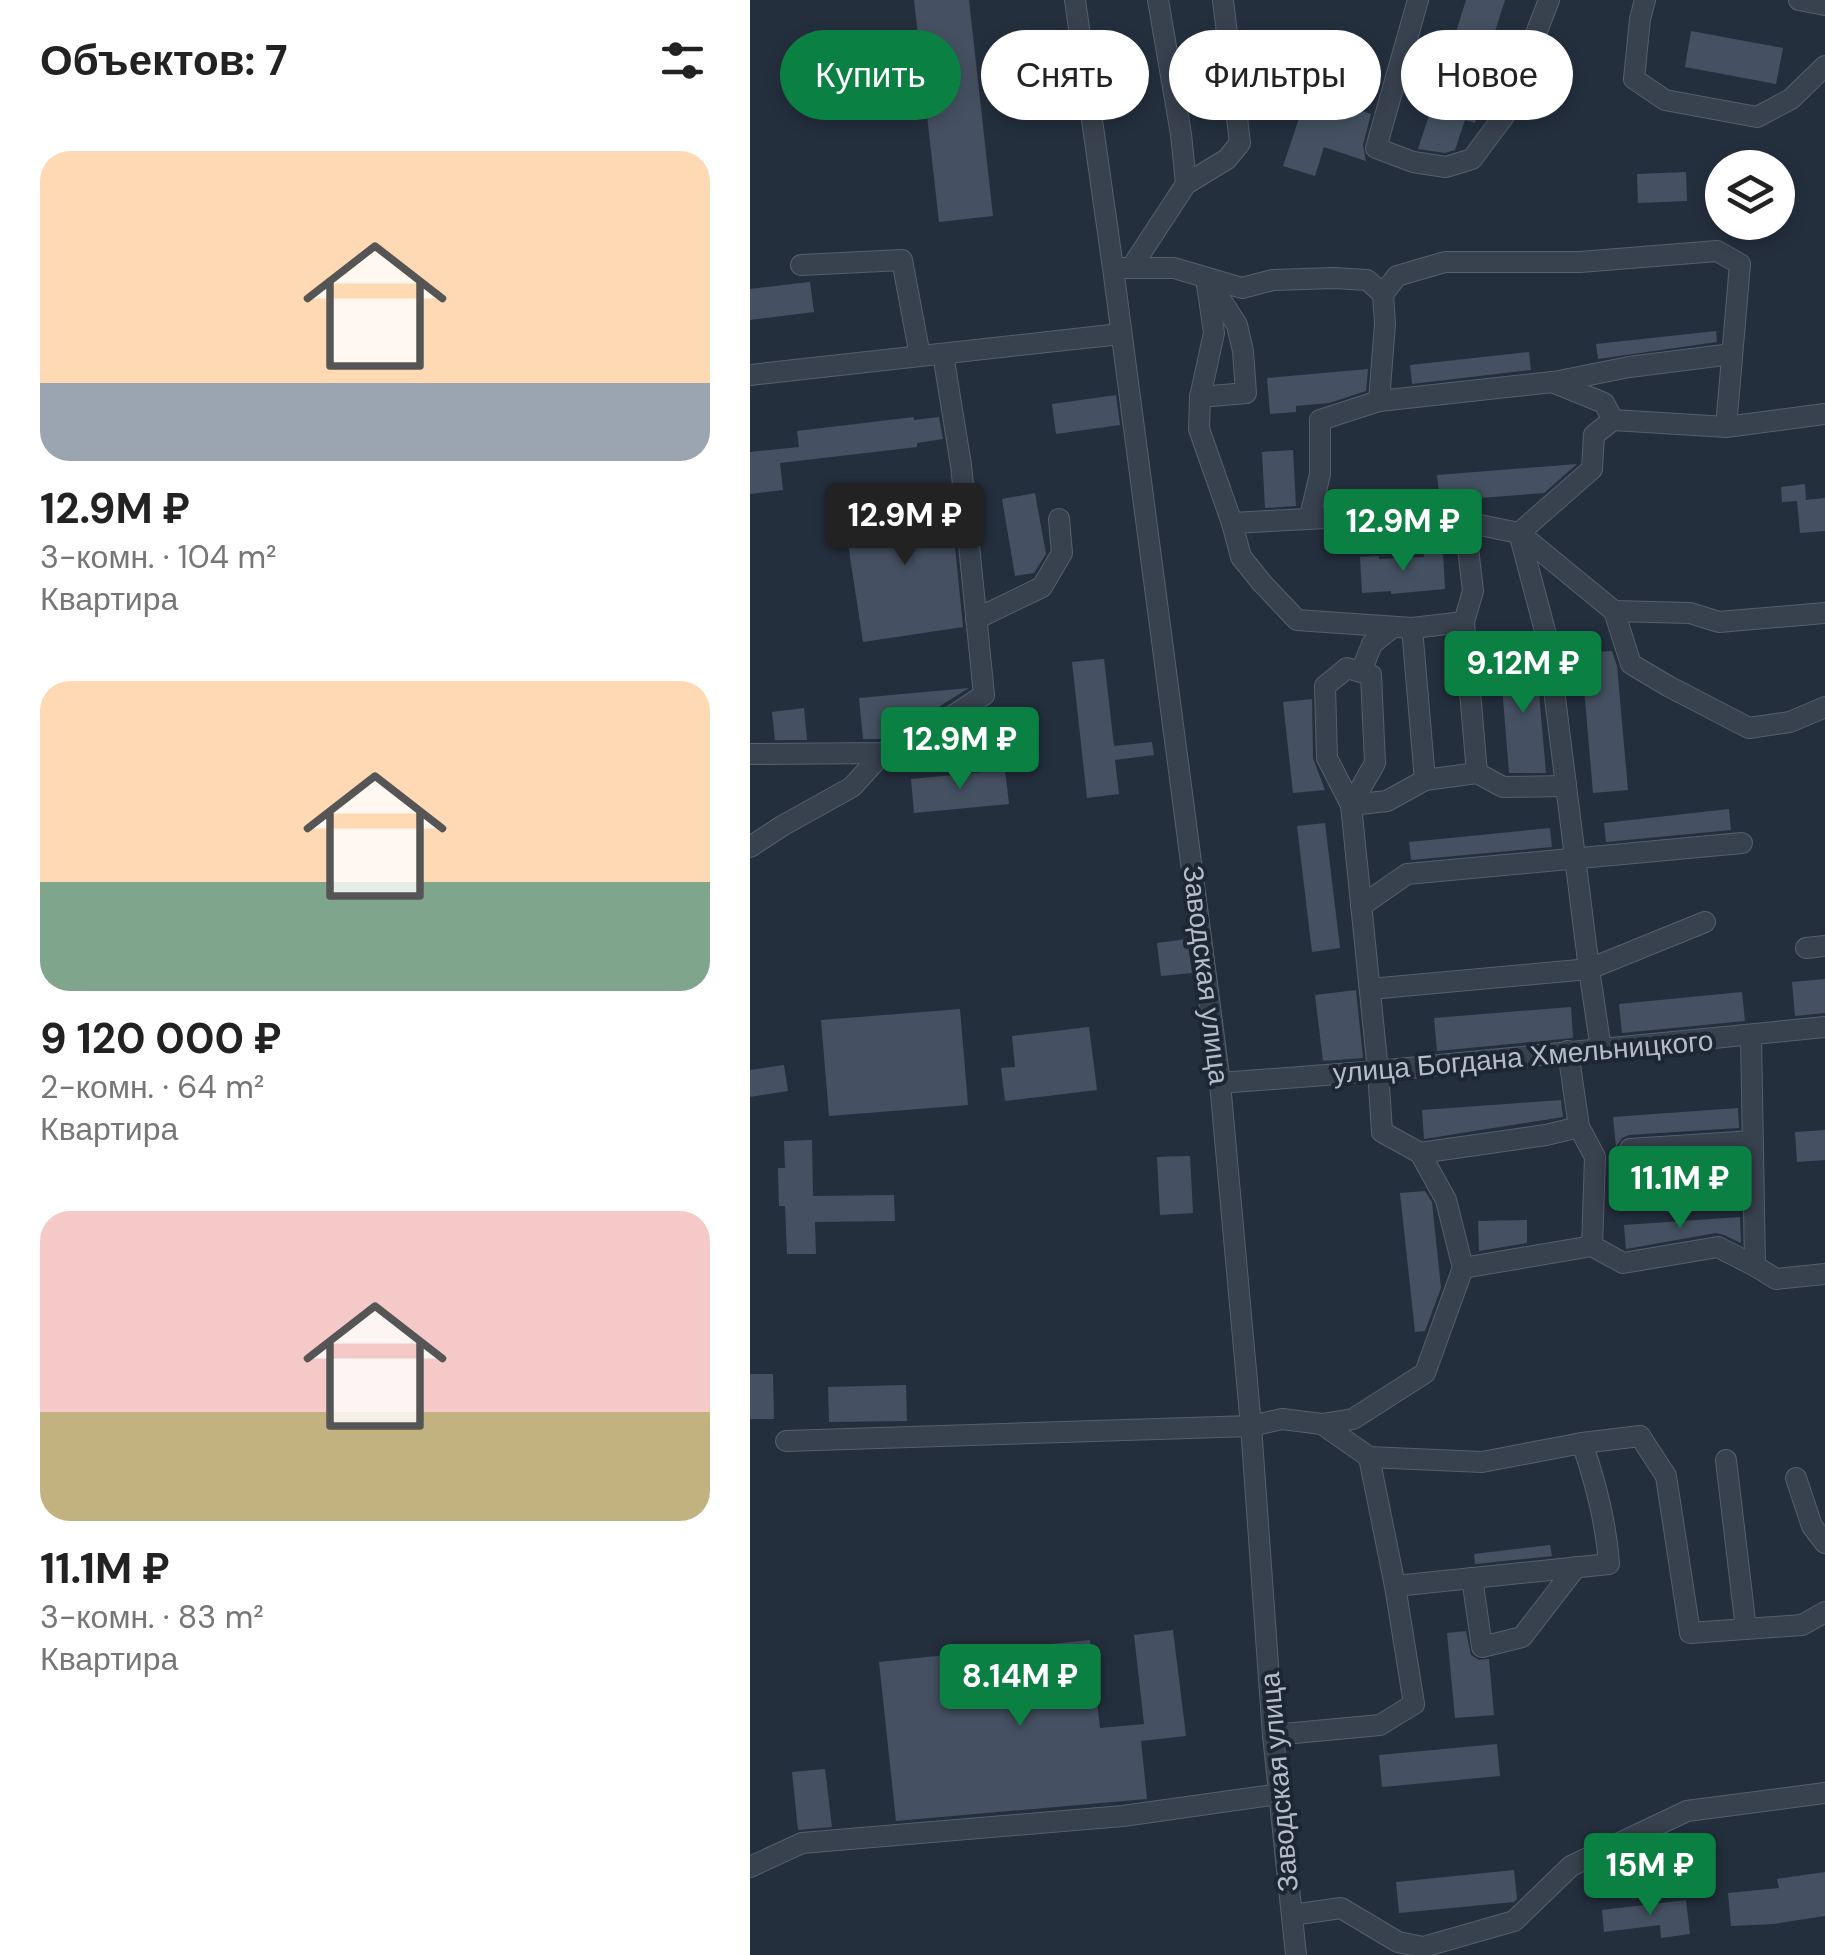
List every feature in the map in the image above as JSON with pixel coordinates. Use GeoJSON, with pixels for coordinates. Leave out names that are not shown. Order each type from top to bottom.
{"type":"FeatureCollection","features":[{"type":"Feature","properties":{"kind":"street","name":"Заводская улица"},"geometry":{"type":"LineString","coordinates":[[1075,0],[1122,268],[1120,334],[1220,1083],[1251,1426],[1272,1735],[1296,1955]]}},
{"type":"Feature","properties":{"kind":"street"},"geometry":{"type":"LineString","coordinates":[[1158,0],[1186,184]]}},
{"type":"Feature","properties":{"kind":"street"},"geometry":{"type":"LineString","coordinates":[[1122,268],[1186,184],[1227,158],[1240,143],[1223,0]]}},
{"type":"Feature","properties":{"kind":"street"},"geometry":{"type":"LineString","coordinates":[[1418,0],[1376,148],[1413,162],[1446,167],[1472,158],[1504,116],[1550,0]]}},
{"type":"Feature","properties":{"kind":"street"},"geometry":{"type":"LineString","coordinates":[[1646,0],[1634,79],[1665,100],[1757,117],[1791,98],[1825,66]]}},
{"type":"Feature","properties":{"kind":"street"},"geometry":{"type":"LineString","coordinates":[[1799,0],[1825,5]]}},
{"type":"Feature","properties":{"kind":"street"},"geometry":{"type":"LineString","coordinates":[[1379,401],[1385,324],[1383,294],[1397,276],[1445,262],[1580,262],[1717,251],[1740,264],[1726,427]]}},
{"type":"Feature","properties":{"kind":"street"},"geometry":{"type":"LineString","coordinates":[[801,265],[902,260],[920,356]]}},
{"type":"Feature","properties":{"kind":"street"},"geometry":{"type":"LineString","coordinates":[[1122,268],[1174,268],[1242,288],[1273,280],[1367,280],[1383,294]]}},
{"type":"Feature","properties":{"kind":"street"},"geometry":{"type":"LineString","coordinates":[[1200,396],[1246,393],[1237,325],[1206,278]]}},
{"type":"Feature","properties":{"kind":"street"},"geometry":{"type":"LineString","coordinates":[[1206,278],[1214,332],[1200,396],[1199,429],[1242,557],[1297,620],[1403,628],[1464,622]]}},
{"type":"Feature","properties":{"kind":"street"},"geometry":{"type":"LineString","coordinates":[[750,375],[1120,334]]}},
{"type":"Feature","properties":{"kind":"street"},"geometry":{"type":"LineString","coordinates":[[750,847],[852,787],[883,753],[948,720],[984,695],[961,466],[943,354]]}},
{"type":"Feature","properties":{"kind":"street"},"geometry":{"type":"LineString","coordinates":[[1310,517],[1320,474],[1320,420],[1379,401],[1552,382],[1629,366],[1732,354]]}},
{"type":"Feature","properties":{"kind":"street"},"geometry":{"type":"LineString","coordinates":[[1552,382],[1604,403],[1612,420]]}},
{"type":"Feature","properties":{"kind":"street"},"geometry":{"type":"LineString","coordinates":[[1519,533],[1592,469],[1594,435],[1612,420],[1726,427],[1825,414]]}},
{"type":"Feature","properties":{"kind":"street"},"geometry":{"type":"LineString","coordinates":[[1232,523],[1420,512],[1519,533],[1614,611],[1631,664],[1668,686],[1749,728],[1790,722],[1825,707]]}},
{"type":"Feature","properties":{"kind":"street"},"geometry":{"type":"LineString","coordinates":[[976,619],[1042,587],[1062,553],[1059,519]]}},
{"type":"Feature","properties":{"kind":"street"},"geometry":{"type":"LineString","coordinates":[[1465,522],[1473,592],[1464,622],[1477,773]]}},
{"type":"Feature","properties":{"kind":"street"},"geometry":{"type":"LineString","coordinates":[[1519,533],[1548,642],[1601,1049]]}},
{"type":"Feature","properties":{"kind":"street"},"geometry":{"type":"LineString","coordinates":[[1614,611],[1690,613],[1718,622],[1825,612]]}},
{"type":"Feature","properties":{"kind":"street"},"geometry":{"type":"LineString","coordinates":[[1361,672],[1372,644],[1403,628]]}},
{"type":"Feature","properties":{"kind":"street"},"geometry":{"type":"LineString","coordinates":[[1403,628],[1425,780]]}},
{"type":"Feature","properties":{"kind":"street"},"geometry":{"type":"LineString","coordinates":[[786,1441],[1251,1426],[1282,1419],[1322,1424],[1353,1419],[1426,1372],[1463,1268],[1446,1200],[1420,1153],[1382,1132],[1351,805],[1327,758],[1325,686],[1347,668],[1371,675],[1376,764],[1351,805]]}},
{"type":"Feature","properties":{"kind":"street"},"geometry":{"type":"LineString","coordinates":[[750,754],[883,753]]}},
{"type":"Feature","properties":{"kind":"street"},"geometry":{"type":"LineString","coordinates":[[1351,805],[1387,801],[1425,780],[1477,773],[1503,787],[1566,786]]}},
{"type":"Feature","properties":{"kind":"street"},"geometry":{"type":"LineString","coordinates":[[1361,906],[1408,874],[1742,843]]}},
{"type":"Feature","properties":{"kind":"street"},"geometry":{"type":"LineString","coordinates":[[1370,989],[1589,969],[1706,922]]}},
{"type":"Feature","properties":{"kind":"street","name":"улица Богдана Хмельницкого"},"geometry":{"type":"LineString","coordinates":[[1220,1083],[1751,1036],[1825,1026]]}},
{"type":"Feature","properties":{"kind":"street"},"geometry":{"type":"LineString","coordinates":[[1751,1036],[1755,1266]]}},
{"type":"Feature","properties":{"kind":"street"},"geometry":{"type":"LineString","coordinates":[[1568,1052],[1579,1127],[1595,1157],[1592,1246]]}},
{"type":"Feature","properties":{"kind":"street"},"geometry":{"type":"LineString","coordinates":[[1420,1153],[1579,1127]]}},
{"type":"Feature","properties":{"kind":"street"},"geometry":{"type":"LineString","coordinates":[[1630,1149],[1753,1141]]}},
{"type":"Feature","properties":{"kind":"street"},"geometry":{"type":"LineString","coordinates":[[1463,1268],[1592,1246],[1623,1263],[1718,1247],[1776,1279],[1825,1274]]}},
{"type":"Feature","properties":{"kind":"street"},"geometry":{"type":"LineString","coordinates":[[1322,1424],[1369,1457],[1482,1462],[1582,1442],[1640,1436],[1666,1476],[1690,1633],[1802,1625],[1825,1612]]}},
{"type":"Feature","properties":{"kind":"street"},"geometry":{"type":"LineString","coordinates":[[1395,1586],[1608,1564],[1606,1527],[1582,1442]]}},
{"type":"Feature","properties":{"kind":"street"},"geometry":{"type":"LineString","coordinates":[[1272,1735],[1380,1725],[1414,1704],[1369,1457]]}},
{"type":"Feature","properties":{"kind":"street"},"geometry":{"type":"LineString","coordinates":[[1726,1460],[1746,1629]]}},
{"type":"Feature","properties":{"kind":"street"},"geometry":{"type":"LineString","coordinates":[[1796,1478],[1812,1526],[1825,1543]]}},
{"type":"Feature","properties":{"kind":"street"},"geometry":{"type":"LineString","coordinates":[[1472,1578],[1482,1647],[1522,1638],[1576,1567]]}},
{"type":"Feature","properties":{"kind":"street"},"geometry":{"type":"LineString","coordinates":[[1292,1915],[1341,1908],[1398,1942],[1424,1947],[1514,1921],[1570,1866],[1688,1811],[1825,1793]]}},
{"type":"Feature","properties":{"kind":"street"},"geometry":{"type":"LineString","coordinates":[[750,1867],[802,1842],[1124,1816],[1279,1794]]}},
{"type":"Feature","properties":{"kind":"building"},"geometry":{"type":"Polygon","coordinates":[[[914,0],[969,0],[993,216],[939,222],[928,120],[961,120],[961,30],[917,30],[914,0]]]}},
{"type":"Feature","properties":{"kind":"building"},"geometry":{"type":"Polygon","coordinates":[[[1466,0],[1505,0],[1495,30],[1457,30],[1466,0]]]}},
{"type":"Feature","properties":{"kind":"building"},"geometry":{"type":"Polygon","coordinates":[[[1691,31],[1783,48],[1776,84],[1685,67],[1691,31]]]}},
{"type":"Feature","properties":{"kind":"building"},"geometry":{"type":"Polygon","coordinates":[[[1299,120],[1369,120],[1363,145],[1366,161],[1324,147],[1315,176],[1283,166],[1299,120]]]}},
{"type":"Feature","properties":{"kind":"building"},"geometry":{"type":"Polygon","coordinates":[[[1427,120],[1465,120],[1455,150],[1445,153],[1418,149],[1427,120]]]}},
{"type":"Feature","properties":{"kind":"building"},"geometry":{"type":"Polygon","coordinates":[[[1686,172],[1687,201],[1638,203],[1637,174],[1686,172]]]}},
{"type":"Feature","properties":{"kind":"building"},"geometry":{"type":"Polygon","coordinates":[[[810,282],[814,312],[750,320],[750,289],[810,282]]]}},
{"type":"Feature","properties":{"kind":"building"},"geometry":{"type":"Polygon","coordinates":[[[1716,331],[1717,342],[1598,359],[1596,344],[1716,331]]]}},
{"type":"Feature","properties":{"kind":"building"},"geometry":{"type":"Polygon","coordinates":[[[1529,352],[1531,370],[1412,384],[1410,365],[1529,352]]]}},
{"type":"Feature","properties":{"kind":"building"},"geometry":{"type":"Polygon","coordinates":[[[1368,369],[1366,391],[1329,403],[1296,406],[1296,412],[1270,414],[1267,378],[1368,369]]]}},
{"type":"Feature","properties":{"kind":"building"},"geometry":{"type":"Polygon","coordinates":[[[1116,395],[1120,425],[1056,434],[1052,404],[1116,395]]]}},
{"type":"Feature","properties":{"kind":"building"},"geometry":{"type":"Polygon","coordinates":[[[939,417],[943,439],[917,443],[917,447],[780,463],[783,490],[750,494],[750,452],[799,447],[797,431],[939,417]]]}},
{"type":"Feature","properties":{"kind":"building"},"geometry":{"type":"Polygon","coordinates":[[[1293,450],[1296,506],[1265,508],[1262,452],[1293,450]]]}},
{"type":"Feature","properties":{"kind":"building"},"geometry":{"type":"Polygon","coordinates":[[[1577,464],[1544,493],[1440,501],[1437,475],[1577,464]]]}},
{"type":"Feature","properties":{"kind":"building"},"geometry":{"type":"Polygon","coordinates":[[[1805,484],[1806,500],[1825,498],[1825,531],[1800,533],[1797,501],[1782,502],[1781,487],[1805,484]]]}},
{"type":"Feature","properties":{"kind":"building"},"geometry":{"type":"Polygon","coordinates":[[[1035,493],[1046,554],[1034,573],[1015,576],[1002,499],[1035,493]]]}},
{"type":"Feature","properties":{"kind":"building"},"geometry":{"type":"Polygon","coordinates":[[[950,496],[963,627],[863,642],[843,511],[950,496]]]}},
{"type":"Feature","properties":{"kind":"building"},"geometry":{"type":"Polygon","coordinates":[[[1443,553],[1445,589],[1362,593],[1360,557],[1424,557],[1443,553]]]}},
{"type":"Feature","properties":{"kind":"building"},"geometry":{"type":"Polygon","coordinates":[[[1612,651],[1617,666],[1628,790],[1593,793],[1581,653],[1612,651]]]}},
{"type":"Feature","properties":{"kind":"building"},"geometry":{"type":"Polygon","coordinates":[[[1536,658],[1546,773],[1509,773],[1500,661],[1536,658]]]}},
{"type":"Feature","properties":{"kind":"building"},"geometry":{"type":"Polygon","coordinates":[[[1104,659],[1114,746],[1152,742],[1154,755],[1115,760],[1119,794],[1087,798],[1072,662],[1104,659]]]}},
{"type":"Feature","properties":{"kind":"building"},"geometry":{"type":"Polygon","coordinates":[[[969,688],[919,719],[895,721],[896,731],[880,739],[863,739],[859,698],[969,688]]]}},
{"type":"Feature","properties":{"kind":"building"},"geometry":{"type":"Polygon","coordinates":[[[1312,699],[1313,758],[1325,790],[1293,793],[1283,702],[1312,699]]]}},
{"type":"Feature","properties":{"kind":"building"},"geometry":{"type":"Polygon","coordinates":[[[804,708],[807,740],[775,740],[772,712],[804,708]]]}},
{"type":"Feature","properties":{"kind":"building"},"geometry":{"type":"Polygon","coordinates":[[[1005,770],[1009,804],[914,813],[911,779],[1005,770]]]}},
{"type":"Feature","properties":{"kind":"building"},"geometry":{"type":"Polygon","coordinates":[[[1729,809],[1731,830],[1606,842],[1604,823],[1729,809]]]}},
{"type":"Feature","properties":{"kind":"building"},"geometry":{"type":"Polygon","coordinates":[[[1325,823],[1340,948],[1312,952],[1297,826],[1325,823]]]}},
{"type":"Feature","properties":{"kind":"building"},"geometry":{"type":"Polygon","coordinates":[[[1550,828],[1552,847],[1411,860],[1409,842],[1550,828]]]}},
{"type":"Feature","properties":{"kind":"building"},"geometry":{"type":"Polygon","coordinates":[[[1187,939],[1192,973],[1161,976],[1157,943],[1187,939]]]}},
{"type":"Feature","properties":{"kind":"building"},"geometry":{"type":"Polygon","coordinates":[[[1825,979],[1825,1013],[1795,1016],[1792,982],[1825,979]]]}},
{"type":"Feature","properties":{"kind":"building"},"geometry":{"type":"Polygon","coordinates":[[[1356,990],[1363,1058],[1323,1061],[1315,995],[1356,990]]]}},
{"type":"Feature","properties":{"kind":"building"},"geometry":{"type":"Polygon","coordinates":[[[1742,992],[1745,1021],[1622,1033],[1619,1004],[1742,992]]]}},
{"type":"Feature","properties":{"kind":"building"},"geometry":{"type":"Polygon","coordinates":[[[1571,1007],[1573,1038],[1437,1051],[1434,1018],[1571,1007]]]}},
{"type":"Feature","properties":{"kind":"building"},"geometry":{"type":"Polygon","coordinates":[[[960,1009],[968,1105],[829,1116],[821,1020],[960,1009]]]}},
{"type":"Feature","properties":{"kind":"building"},"geometry":{"type":"Polygon","coordinates":[[[1089,1027],[1097,1090],[1005,1101],[1001,1068],[1015,1067],[1012,1036],[1089,1027]]]}},
{"type":"Feature","properties":{"kind":"building"},"geometry":{"type":"Polygon","coordinates":[[[784,1065],[788,1091],[750,1097],[750,1070],[784,1065]]]}},
{"type":"Feature","properties":{"kind":"building"},"geometry":{"type":"Polygon","coordinates":[[[1561,1100],[1563,1117],[1424,1139],[1422,1110],[1561,1100]]]}},
{"type":"Feature","properties":{"kind":"building"},"geometry":{"type":"Polygon","coordinates":[[[1738,1108],[1739,1128],[1629,1135],[1616,1147],[1613,1117],[1738,1108]]]}},
{"type":"Feature","properties":{"kind":"building"},"geometry":{"type":"Polygon","coordinates":[[[1825,1130],[1825,1160],[1797,1162],[1795,1132],[1825,1130]]]}},
{"type":"Feature","properties":{"kind":"building"},"geometry":{"type":"Polygon","coordinates":[[[812,1140],[813,1196],[894,1195],[895,1221],[815,1222],[816,1254],[787,1254],[785,1206],[779,1206],[778,1168],[785,1168],[784,1141],[812,1140]]]}},
{"type":"Feature","properties":{"kind":"building"},"geometry":{"type":"Polygon","coordinates":[[[1190,1156],[1193,1213],[1160,1215],[1157,1157],[1190,1156]]]}},
{"type":"Feature","properties":{"kind":"building"},"geometry":{"type":"Polygon","coordinates":[[[1425,1191],[1432,1202],[1441,1288],[1425,1331],[1415,1332],[1400,1193],[1425,1191]]]}},
{"type":"Feature","properties":{"kind":"building"},"geometry":{"type":"Polygon","coordinates":[[[1740,1217],[1741,1243],[1716,1233],[1626,1249],[1624,1225],[1740,1217]]]}},
{"type":"Feature","properties":{"kind":"building"},"geometry":{"type":"Polygon","coordinates":[[[1527,1220],[1527,1243],[1479,1251],[1478,1221],[1527,1220]]]}},
{"type":"Feature","properties":{"kind":"building"},"geometry":{"type":"Polygon","coordinates":[[[750,1374],[773,1374],[774,1419],[750,1419],[750,1374]]]}},
{"type":"Feature","properties":{"kind":"building"},"geometry":{"type":"Polygon","coordinates":[[[906,1385],[907,1421],[829,1422],[828,1387],[906,1385]]]}},
{"type":"Feature","properties":{"kind":"building"},"geometry":{"type":"Polygon","coordinates":[[[1550,1545],[1552,1556],[1475,1564],[1474,1554],[1550,1545]]]}},
{"type":"Feature","properties":{"kind":"building"},"geometry":{"type":"Polygon","coordinates":[[[1173,1630],[1186,1736],[1141,1741],[1147,1799],[896,1821],[879,1662],[1090,1640],[1100,1728],[1144,1724],[1134,1635],[1173,1630]]]}},
{"type":"Feature","properties":{"kind":"building"},"geometry":{"type":"Polygon","coordinates":[[[1466,1631],[1471,1655],[1479,1660],[1489,1659],[1494,1715],[1455,1718],[1447,1633],[1466,1631]]]}},
{"type":"Feature","properties":{"kind":"building"},"geometry":{"type":"Polygon","coordinates":[[[1497,1744],[1500,1776],[1382,1787],[1379,1755],[1497,1744]]]}},
{"type":"Feature","properties":{"kind":"building"},"geometry":{"type":"Polygon","coordinates":[[[825,1769],[832,1827],[798,1830],[792,1772],[825,1769]]]}},
{"type":"Feature","properties":{"kind":"building"},"geometry":{"type":"Polygon","coordinates":[[[1514,1870],[1514,1902],[1399,1913],[1396,1882],[1514,1870]]]}},
{"type":"Feature","properties":{"kind":"building"},"geometry":{"type":"Polygon","coordinates":[[[1825,1872],[1825,1916],[1731,1926],[1728,1893],[1779,1888],[1777,1879],[1825,1872]]]}},
{"type":"Feature","properties":{"kind":"building"},"geometry":{"type":"Polygon","coordinates":[[[1686,1900],[1690,1934],[1661,1938],[1660,1925],[1604,1932],[1602,1910],[1686,1900]]]}}]}
